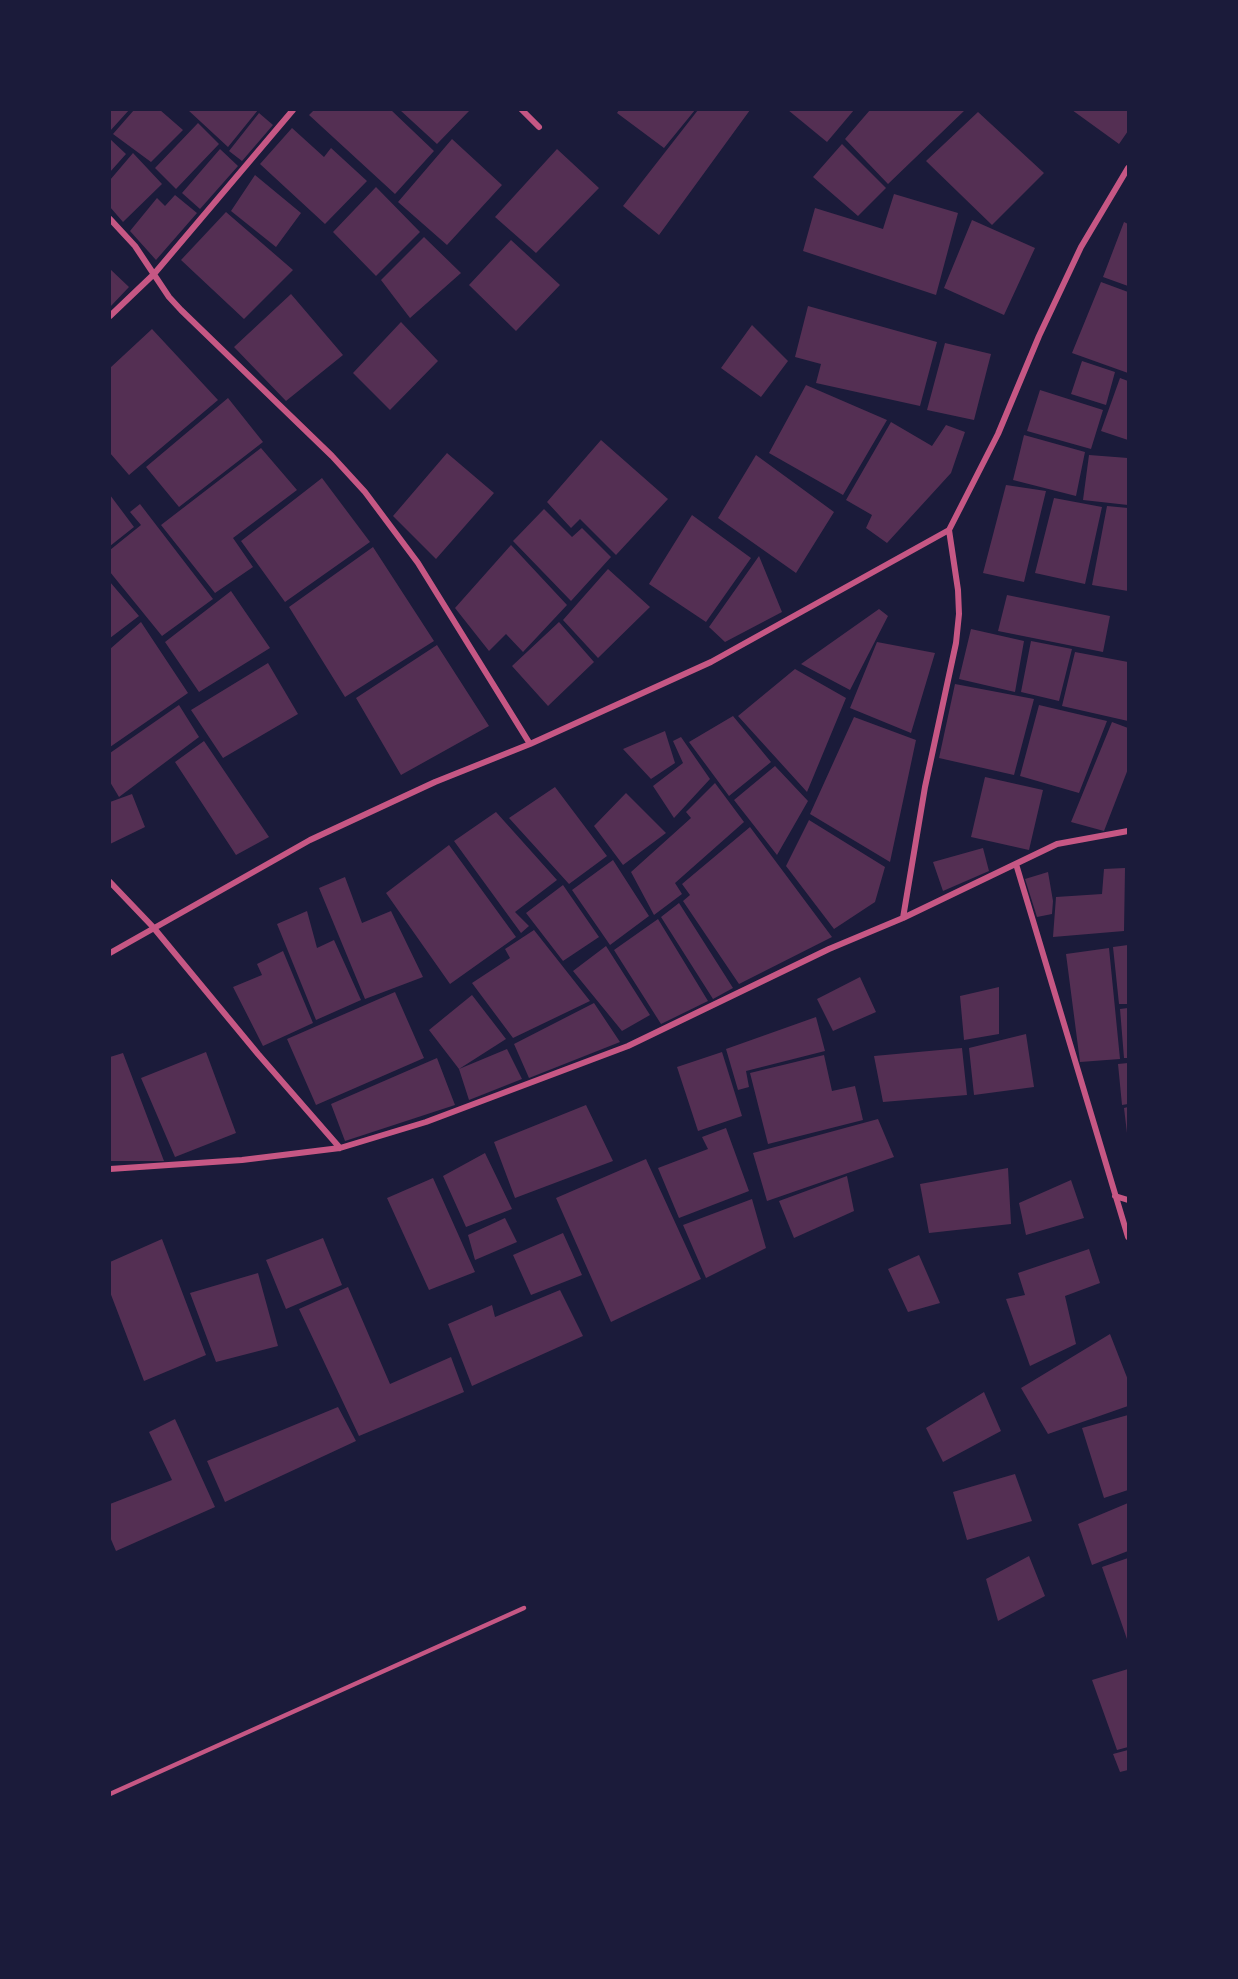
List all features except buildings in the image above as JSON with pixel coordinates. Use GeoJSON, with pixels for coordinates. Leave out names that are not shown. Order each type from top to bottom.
{"type":"FeatureCollection","features":[{"type":"Feature","properties":{"kind":"street"},"geometry":{"type":"LineString","coordinates":[[110,316],[154,274],[293,110]]}},
{"type":"Feature","properties":{"kind":"street"},"geometry":{"type":"LineString","coordinates":[[522,110],[539,127]]}},
{"type":"Feature","properties":{"kind":"street"},"geometry":{"type":"LineString","coordinates":[[110,953],[310,840],[435,782],[530,744],[711,662],[949,530],[998,434],[1039,336],[1081,247],[1128,168]]}},
{"type":"Feature","properties":{"kind":"street"},"geometry":{"type":"LineString","coordinates":[[110,219],[135,246],[169,297],[181,310],[332,456],[365,492],[418,563],[530,744]]}},
{"type":"Feature","properties":{"kind":"street"},"geometry":{"type":"LineString","coordinates":[[903,918],[925,787],[956,643],[959,615],[958,590],[949,530]]}},
{"type":"Feature","properties":{"kind":"street"},"geometry":{"type":"LineString","coordinates":[[110,1169],[243,1160],[340,1148],[426,1122],[628,1046],[829,949],[903,918],[1058,844],[1128,831]]}},
{"type":"Feature","properties":{"kind":"street"},"geometry":{"type":"LineString","coordinates":[[1017,864],[1128,1237]]}},
{"type":"Feature","properties":{"kind":"street"},"geometry":{"type":"LineString","coordinates":[[110,882],[153,927],[258,1054],[340,1148]]}},
{"type":"Feature","properties":{"kind":"street"},"geometry":{"type":"LineString","coordinates":[[1115,1196],[1128,1200]]}},
{"type":"Feature","properties":{"kind":"lane"},"geometry":{"type":"LineString","coordinates":[[110,1794],[524,1608]]}}]}
